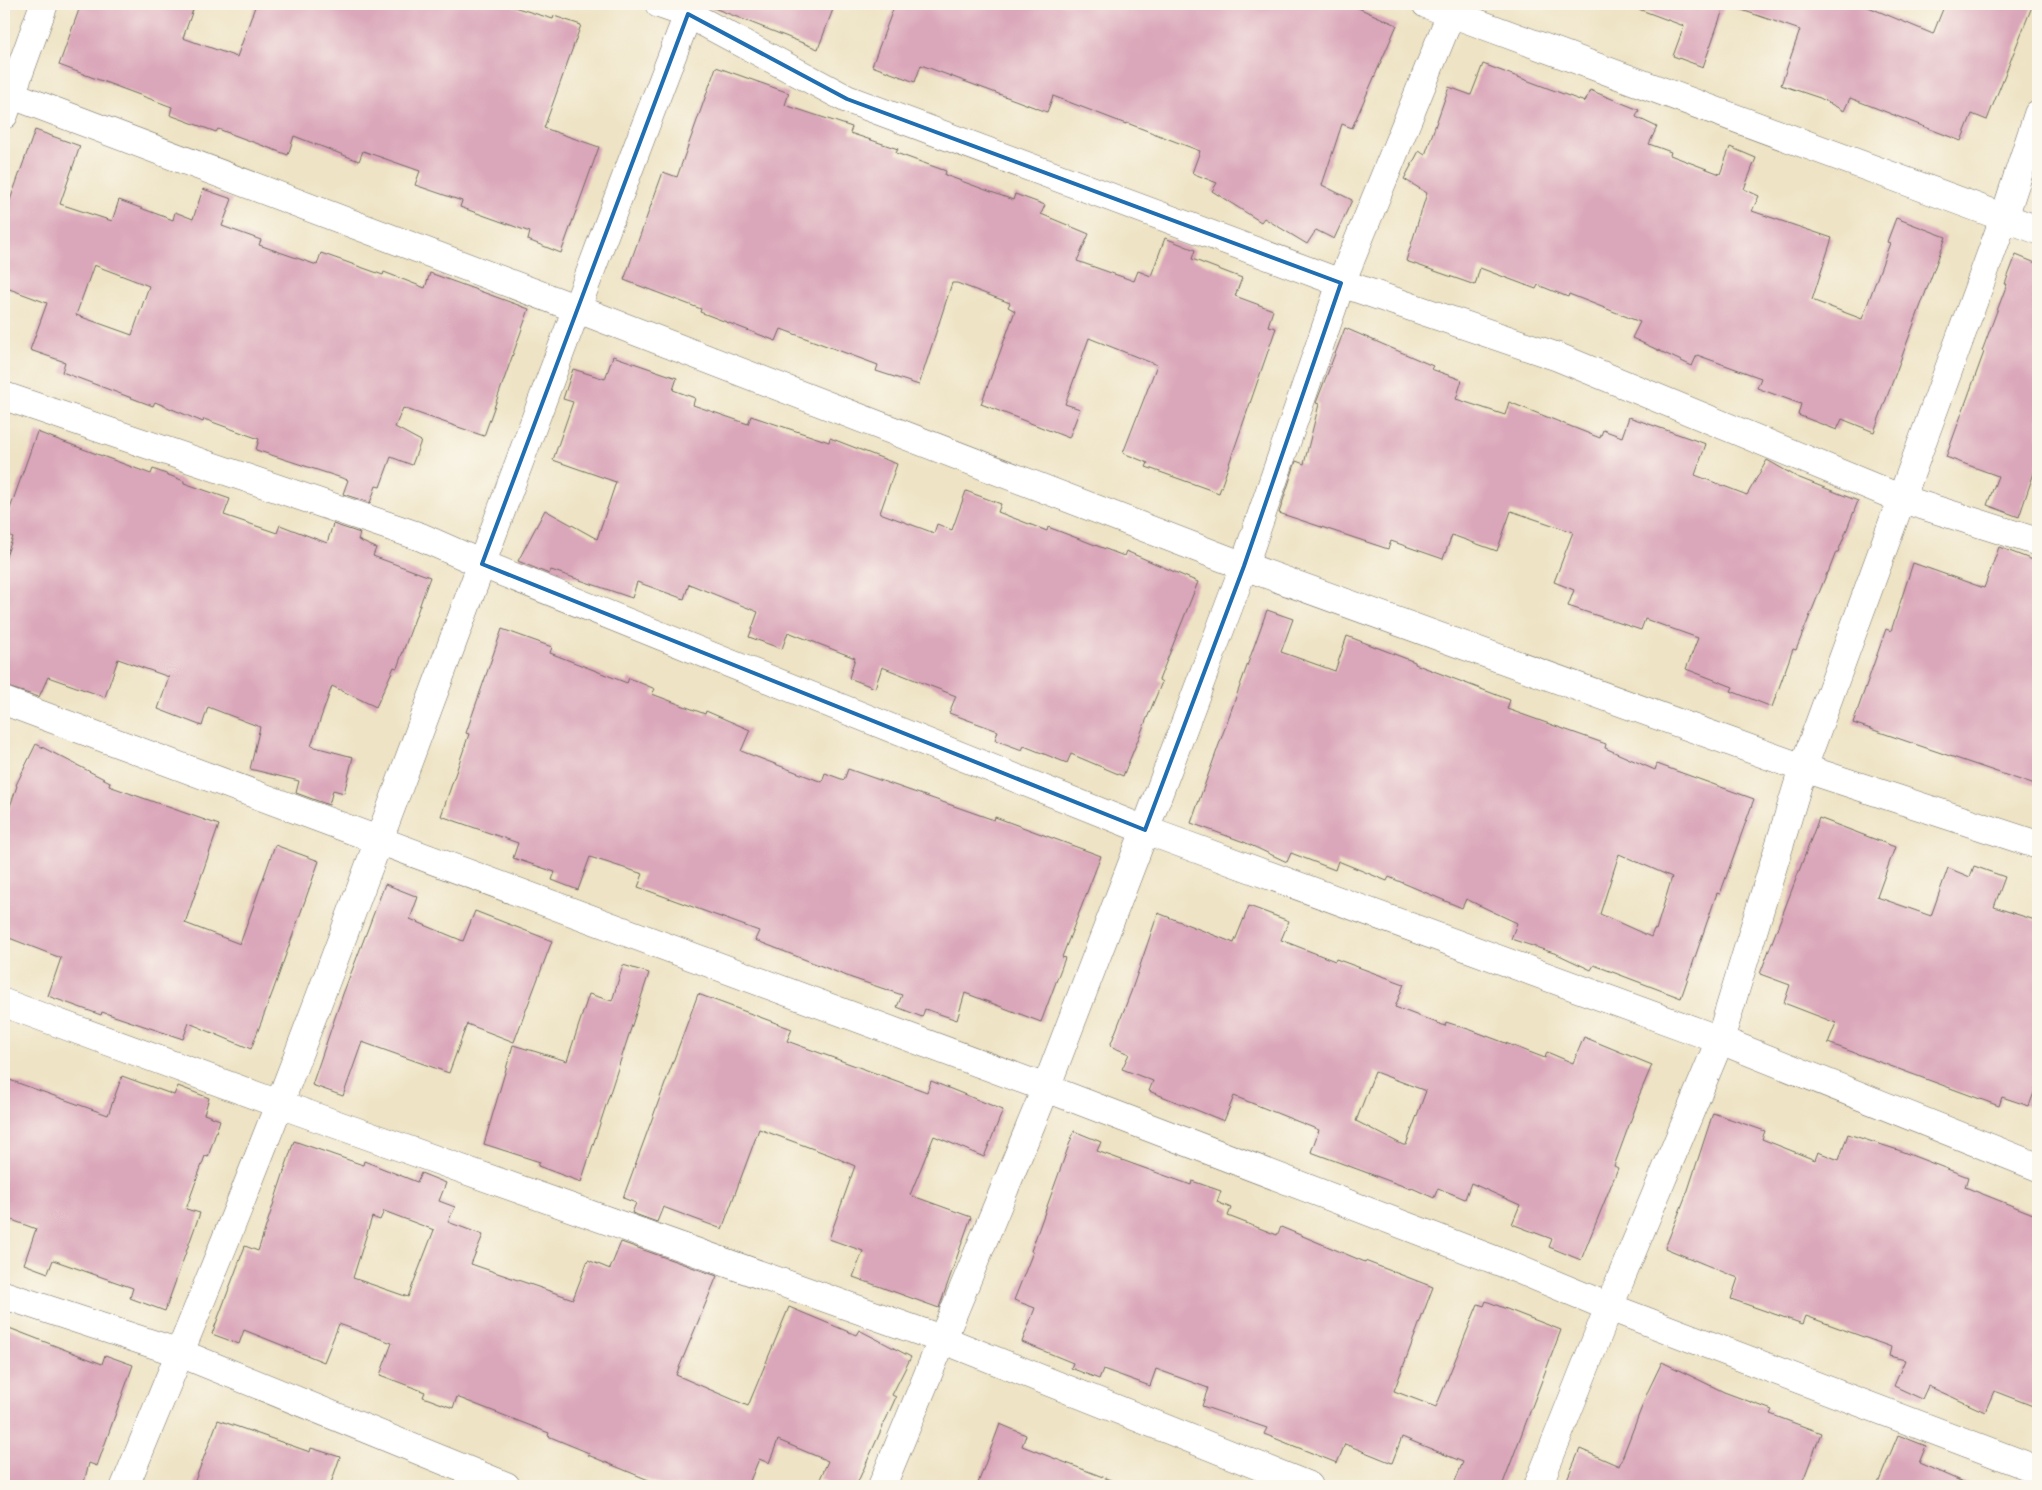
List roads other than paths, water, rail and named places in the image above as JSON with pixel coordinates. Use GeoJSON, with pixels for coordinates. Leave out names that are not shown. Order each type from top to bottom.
{"type":"FeatureCollection","features":[{"type":"Feature","properties":{"kind":"street"},"geometry":{"type":"LineString","coordinates":[[44,4],[6,101],[575,308],[1244,566],[1803,768],[2038,845]]}},
{"type":"Feature","properties":{"kind":"street"},"geometry":{"type":"LineString","coordinates":[[659,4],[690,9],[847,99],[1340,283],[1558,358],[1902,499],[2038,542]]}},
{"type":"Feature","properties":{"kind":"street"},"geometry":{"type":"LineString","coordinates":[[1426,4],[1454,8],[2038,230]]}},
{"type":"Feature","properties":{"kind":"street"},"geometry":{"type":"LineString","coordinates":[[882,1486],[944,1340],[1046,1088],[1244,566],[1340,283],[1454,8]]}},
{"type":"Feature","properties":{"kind":"street"},"geometry":{"type":"LineString","coordinates":[[125,1486],[279,1104],[482,564],[575,308],[690,9]]}},
{"type":"Feature","properties":{"kind":"street"},"geometry":{"type":"LineString","coordinates":[[1538,1486],[1609,1307],[1720,1040],[1803,768],[2004,218],[2038,114]]}},
{"type":"Feature","properties":{"kind":"street"},"geometry":{"type":"LineString","coordinates":[[4,396],[422,537],[482,564],[1145,830],[1720,1040],[2038,1167]]}},
{"type":"Feature","properties":{"kind":"street"},"geometry":{"type":"LineString","coordinates":[[4,701],[1046,1088],[1508,1265],[1609,1307],[2038,1470]]}},
{"type":"Feature","properties":{"kind":"street"},"geometry":{"type":"LineString","coordinates":[[4,1003],[279,1104],[944,1340],[1309,1486]]}},
{"type":"Feature","properties":{"kind":"street"},"geometry":{"type":"LineString","coordinates":[[4,1295],[180,1353],[506,1486]]}}]}
